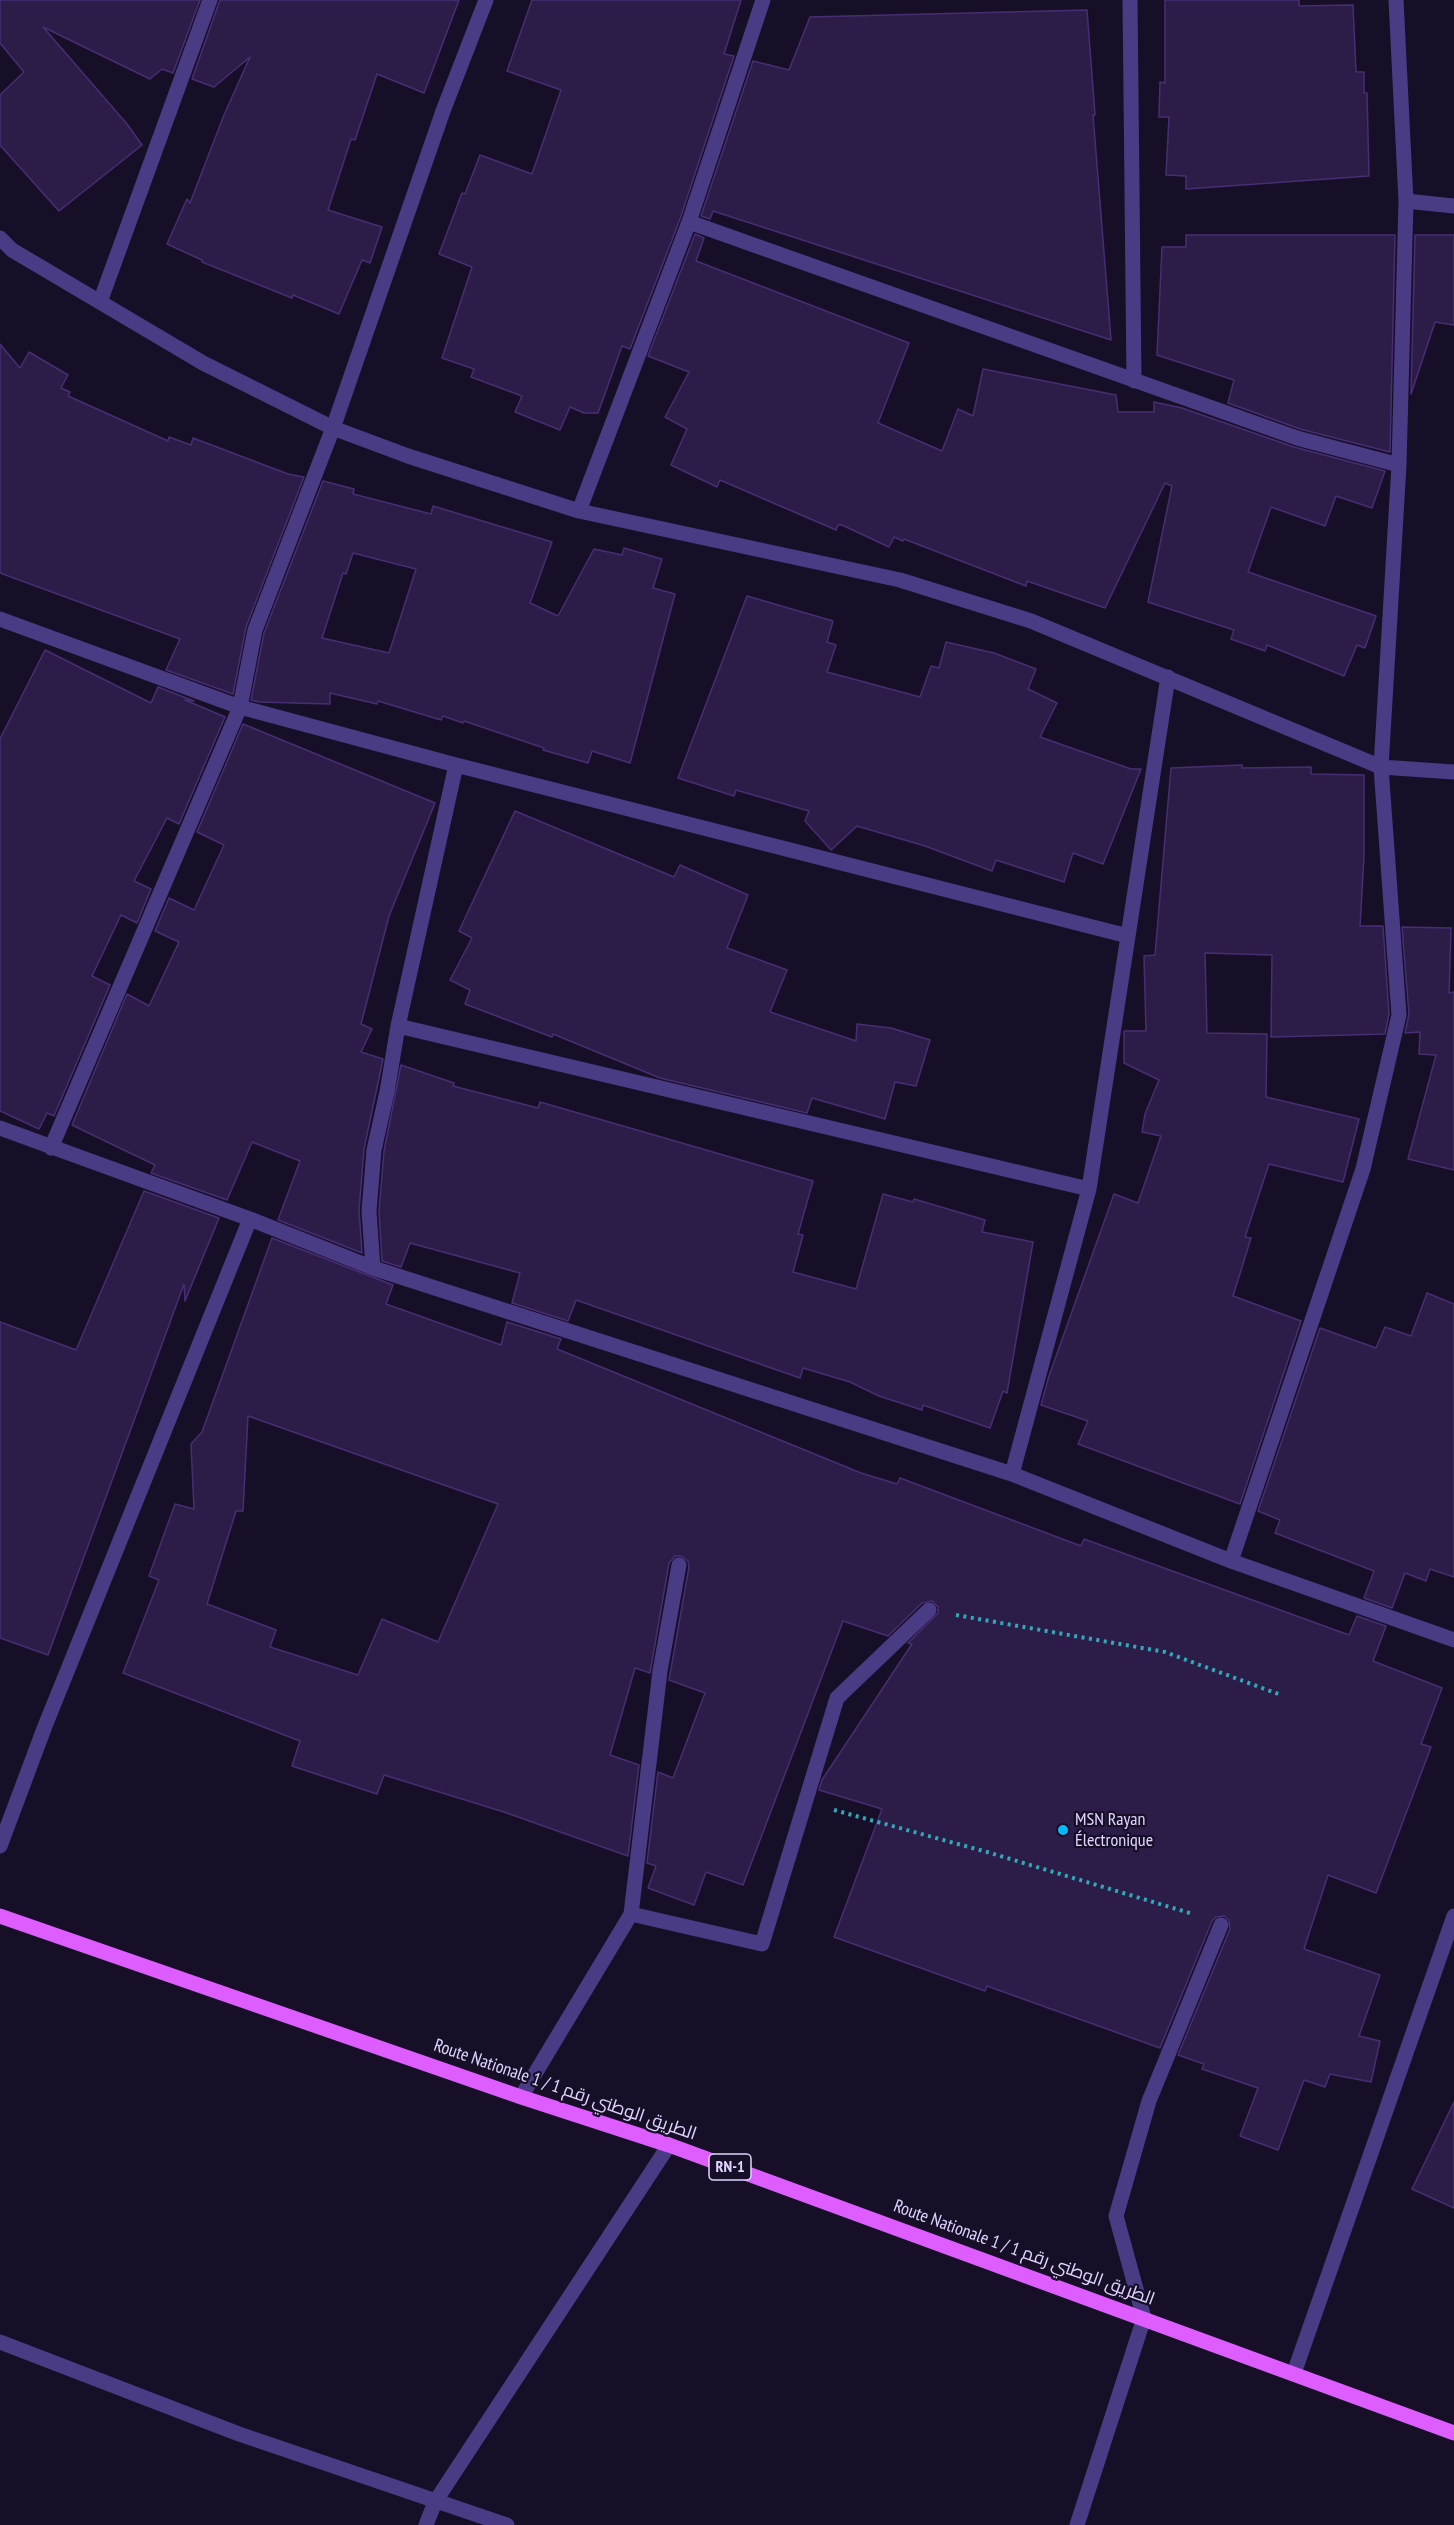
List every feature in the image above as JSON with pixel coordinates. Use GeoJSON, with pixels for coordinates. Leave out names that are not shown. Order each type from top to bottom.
{"type":"FeatureCollection","features":[{"type":"Feature","properties":{"kind":"main road","name":"Route Nationale 1 / الطريق الوطني رقم 1"},"geometry":{"type":"LineString","coordinates":[[0,1916],[521,2097],[669,2145],[1454,2433]]}},
{"type":"Feature","properties":{"kind":"street"},"geometry":{"type":"LineString","coordinates":[[100,303],[210,0]]}},
{"type":"Feature","properties":{"kind":"street"},"geometry":{"type":"LineString","coordinates":[[51,1148],[240,707],[255,630],[333,428],[443,111],[486,0]]}},
{"type":"Feature","properties":{"kind":"street"},"geometry":{"type":"LineString","coordinates":[[579,511],[689,222],[763,0]]}},
{"type":"Feature","properties":{"kind":"street"},"geometry":{"type":"LineString","coordinates":[[1130,0],[1134,381]]}},
{"type":"Feature","properties":{"kind":"street"},"geometry":{"type":"LineString","coordinates":[[1231,1561],[1363,1169],[1399,1014],[1381,768],[1399,465],[1406,201],[1396,0]]}},
{"type":"Feature","properties":{"kind":"street"},"geometry":{"type":"LineString","coordinates":[[1406,201],[1454,206]]}},
{"type":"Feature","properties":{"kind":"street"},"geometry":{"type":"LineString","coordinates":[[689,222],[1297,438],[1399,465]]}},
{"type":"Feature","properties":{"kind":"street"},"geometry":{"type":"LineString","coordinates":[[0,238],[12,250],[203,363],[333,428],[408,456],[579,511],[900,580],[1031,621],[1381,768],[1454,772]]}},
{"type":"Feature","properties":{"kind":"street"},"geometry":{"type":"LineString","coordinates":[[0,619],[240,707],[456,765],[1128,936]]}},
{"type":"Feature","properties":{"kind":"street"},"geometry":{"type":"LineString","coordinates":[[1012,1474],[1089,1189],[1167,677]]}},
{"type":"Feature","properties":{"kind":"street"},"geometry":{"type":"LineString","coordinates":[[373,1268],[369,1211],[374,1150],[398,1026],[456,765]]}},
{"type":"Feature","properties":{"kind":"street"},"geometry":{"type":"LineString","coordinates":[[398,1026],[1089,1189]]}},
{"type":"Feature","properties":{"kind":"street"},"geometry":{"type":"LineString","coordinates":[[0,1128],[250,1219],[373,1268],[1012,1474],[1231,1561],[1454,1640]]}},
{"type":"Feature","properties":{"kind":"street"},"geometry":{"type":"LineString","coordinates":[[0,1846],[50,1715],[250,1219]]}},
{"type":"Feature","properties":{"kind":"street"},"geometry":{"type":"LineString","coordinates":[[521,2097],[631,1914],[658,1683],[679,1565]]}},
{"type":"Feature","properties":{"kind":"street"},"geometry":{"type":"LineString","coordinates":[[631,1914],[762,1944],[837,1698],[929,1610]]}},
{"type":"Feature","properties":{"kind":"street"},"geometry":{"type":"LineString","coordinates":[[1294,2373],[1454,1916]]}},
{"type":"Feature","properties":{"kind":"street"},"geometry":{"type":"LineString","coordinates":[[1077,2525],[1144,2318],[1116,2216],[1149,2101],[1221,1925]]}},
{"type":"Feature","properties":{"kind":"street"},"geometry":{"type":"LineString","coordinates":[[426,2525],[435,2502],[669,2145]]}},
{"type":"Feature","properties":{"kind":"street"},"geometry":{"type":"LineString","coordinates":[[0,2342],[239,2434],[507,2525]]}},
{"type":"Feature","properties":{"kind":"path"},"geometry":{"type":"LineString","coordinates":[[929,1610],[1165,1652],[1281,1695]]}},
{"type":"Feature","properties":{"kind":"path"},"geometry":{"type":"LineString","coordinates":[[805,1802],[987,1852],[1195,1914],[1221,1925]]}},
{"type":"Feature","properties":{"kind":"building"},"geometry":{"type":"Polygon","coordinates":[[[0,0],[200,0],[173,73],[162,69],[150,79],[43,27],[127,124],[142,145],[59,211],[0,145],[0,95],[24,72],[0,43],[0,0]]]}},
{"type":"Feature","properties":{"kind":"building"},"geometry":{"type":"Polygon","coordinates":[[[220,0],[459,0],[424,93],[377,74],[355,140],[351,139],[328,210],[382,227],[370,263],[362,260],[339,314],[202,262],[167,244],[187,199],[190,203],[224,115],[250,57],[214,87],[192,79],[220,0]]]}},
{"type":"Feature","properties":{"kind":"building"},"geometry":{"type":"Polygon","coordinates":[[[532,0],[741,0],[724,54],[734,56],[680,219],[630,349],[622,346],[598,413],[584,413],[570,407],[560,430],[515,412],[522,396],[471,377],[474,369],[442,358],[472,267],[439,254],[462,193],[465,194],[480,155],[532,174],[561,90],[507,71],[532,0]]]}},
{"type":"Feature","properties":{"kind":"building"},"geometry":{"type":"Polygon","coordinates":[[[1165,0],[1299,0],[1299,6],[1353,5],[1356,72],[1364,72],[1364,93],[1367,93],[1369,176],[1186,189],[1186,176],[1166,175],[1169,117],[1159,117],[1160,82],[1165,83],[1165,0]]]}},
{"type":"Feature","properties":{"kind":"building"},"geometry":{"type":"Polygon","coordinates":[[[1087,10],[1111,340],[713,211],[710,219],[701,216],[753,61],[789,70],[810,17],[1087,10]]]}},
{"type":"Feature","properties":{"kind":"building"},"geometry":{"type":"Polygon","coordinates":[[[695,234],[704,238],[696,261],[909,343],[878,423],[942,451],[958,409],[973,416],[983,369],[1116,395],[1118,412],[1154,412],[1154,402],[1182,408],[1294,447],[1385,471],[1372,508],[1336,496],[1325,526],[1271,507],[1248,572],[1376,616],[1365,648],[1357,645],[1344,676],[1267,645],[1265,651],[1231,639],[1234,630],[1148,602],[1172,486],[1165,483],[1105,608],[1027,581],[1026,586],[904,539],[903,541],[894,537],[889,547],[842,525],[838,525],[836,530],[720,480],[717,487],[671,465],[687,429],[665,417],[689,372],[648,356],[695,234]]]}},
{"type":"Feature","properties":{"kind":"building"},"geometry":{"type":"Polygon","coordinates":[[[1186,235],[1395,235],[1390,452],[1300,429],[1228,403],[1234,380],[1157,355],[1162,247],[1186,247],[1186,235]]]}},
{"type":"Feature","properties":{"kind":"building"},"geometry":{"type":"Polygon","coordinates":[[[1415,235],[1454,235],[1454,325],[1435,322],[1411,394],[1415,235]]]}},
{"type":"Feature","properties":{"kind":"building"},"geometry":{"type":"Polygon","coordinates":[[[0,344],[20,368],[29,352],[68,375],[61,388],[70,392],[68,396],[168,441],[169,437],[191,445],[193,438],[288,474],[304,477],[246,627],[233,694],[166,670],[180,639],[0,573],[0,344]]]}},
{"type":"Feature","properties":{"kind":"building"},"geometry":{"type":"Polygon","coordinates":[[[323,481],[354,489],[353,494],[431,514],[433,506],[552,542],[530,603],[558,616],[594,549],[622,555],[624,548],[662,559],[653,588],[675,594],[630,763],[592,751],[588,763],[543,750],[544,748],[464,721],[463,723],[443,716],[441,720],[378,701],[377,704],[330,693],[330,704],[251,700],[264,633],[323,481]],[[353,553],[346,574],[343,573],[322,638],[389,653],[416,569],[353,553]]]}},
{"type":"Feature","properties":{"kind":"building"},"geometry":{"type":"Polygon","coordinates":[[[747,596],[833,621],[827,642],[836,645],[827,672],[920,697],[931,666],[939,668],[946,642],[994,653],[1036,669],[1028,689],[1057,703],[1040,737],[1131,769],[1141,769],[1103,864],[1073,853],[1064,882],[996,860],[992,871],[925,846],[857,826],[831,850],[805,821],[809,811],[736,790],[734,796],[678,778],[747,596]]]}},
{"type":"Feature","properties":{"kind":"building"},"geometry":{"type":"Polygon","coordinates":[[[45,650],[151,703],[158,687],[194,701],[185,700],[225,717],[179,824],[167,818],[134,881],[151,889],[137,923],[121,915],[92,976],[110,985],[54,1116],[47,1113],[39,1129],[0,1111],[0,739],[45,650]]]}},
{"type":"Feature","properties":{"kind":"building"},"geometry":{"type":"Polygon","coordinates":[[[243,724],[435,803],[389,916],[361,1024],[372,1029],[361,1052],[383,1059],[364,1149],[359,1210],[362,1253],[278,1220],[300,1161],[252,1142],[227,1200],[151,1173],[155,1165],[72,1125],[127,994],[149,1006],[179,942],[155,931],[169,898],[194,910],[224,845],[197,832],[243,724]]]}},
{"type":"Feature","properties":{"kind":"building"},"geometry":{"type":"Polygon","coordinates":[[[1242,765],[1242,768],[1311,767],[1311,774],[1364,775],[1364,856],[1360,926],[1383,926],[1389,1014],[1385,1034],[1271,1037],[1272,955],[1205,953],[1207,1033],[1267,1034],[1266,1097],[1359,1119],[1343,1182],[1269,1164],[1245,1237],[1251,1238],[1233,1296],[1301,1321],[1240,1504],[1078,1444],[1088,1421],[1041,1405],[1049,1376],[1114,1194],[1138,1203],[1161,1136],[1142,1132],[1145,1114],[1159,1080],[1124,1063],[1124,1031],[1146,1031],[1144,956],[1155,955],[1171,768],[1242,765]]]}},
{"type":"Feature","properties":{"kind":"building"},"geometry":{"type":"Polygon","coordinates":[[[515,811],[674,877],[680,865],[748,895],[727,948],[787,970],[770,1012],[856,1041],[857,1024],[891,1028],[930,1040],[916,1086],[895,1082],[885,1119],[812,1098],[807,1113],[660,1078],[553,1034],[552,1037],[465,1004],[470,990],[450,980],[472,938],[459,931],[515,811]]]}},
{"type":"Feature","properties":{"kind":"building"},"geometry":{"type":"Polygon","coordinates":[[[1402,927],[1451,928],[1449,993],[1454,992],[1454,1170],[1408,1159],[1436,1055],[1419,1054],[1420,1032],[1405,1033],[1409,1014],[1402,927]]]}},
{"type":"Feature","properties":{"kind":"building"},"geometry":{"type":"Polygon","coordinates":[[[401,1065],[454,1083],[453,1086],[538,1108],[540,1102],[813,1181],[798,1234],[803,1235],[793,1272],[856,1289],[883,1194],[913,1202],[914,1199],[985,1220],[982,1232],[1033,1242],[1007,1393],[1003,1391],[990,1428],[923,1405],[922,1410],[879,1396],[850,1382],[803,1368],[800,1378],[576,1300],[568,1321],[512,1303],[520,1273],[410,1243],[401,1267],[382,1261],[379,1211],[384,1151],[401,1065]]]}},
{"type":"Feature","properties":{"kind":"building"},"geometry":{"type":"Polygon","coordinates":[[[144,1191],[219,1218],[185,1301],[184,1284],[48,1655],[0,1638],[0,1322],[76,1350],[144,1191]]]}},
{"type":"Feature","properties":{"kind":"building"},"geometry":{"type":"Polygon","coordinates":[[[272,1238],[393,1285],[386,1304],[501,1345],[507,1322],[561,1339],[557,1349],[861,1473],[897,1484],[900,1478],[1081,1546],[1084,1539],[1349,1635],[1357,1616],[1386,1626],[1373,1661],[1442,1688],[1421,1744],[1431,1747],[1376,1893],[1328,1875],[1304,1949],[1380,1975],[1359,2036],[1380,2041],[1371,2082],[1330,2074],[1325,2087],[1304,2080],[1278,2150],[1240,2136],[1258,2088],[1202,2069],[1204,2064],[1178,2055],[1230,1929],[1229,1920],[1224,1916],[1216,1917],[1212,1921],[1160,2048],[987,1986],[985,1991],[834,1937],[882,1809],[819,1790],[822,1780],[912,1644],[908,1643],[938,1613],[938,1607],[932,1601],[922,1603],[888,1636],[843,1621],[743,1885],[706,1872],[694,1905],[648,1888],[656,1866],[647,1863],[658,1772],[673,1778],[705,1693],[669,1680],[689,1567],[688,1561],[681,1556],[675,1556],[669,1563],[650,1673],[635,1668],[610,1755],[639,1765],[628,1856],[504,1812],[384,1775],[377,1794],[292,1766],[300,1741],[123,1673],[159,1580],[149,1576],[175,1504],[194,1509],[191,1444],[202,1432],[272,1238]],[[248,1416],[243,1511],[236,1511],[207,1604],[276,1630],[270,1647],[358,1675],[382,1619],[438,1642],[498,1504],[248,1416]]]}},
{"type":"Feature","properties":{"kind":"building"},"geometry":{"type":"Polygon","coordinates":[[[1427,1293],[1454,1304],[1454,1577],[1430,1569],[1426,1581],[1405,1573],[1392,1608],[1364,1598],[1374,1571],[1275,1533],[1280,1520],[1258,1511],[1320,1328],[1376,1348],[1385,1327],[1411,1336],[1427,1293]]]}},
{"type":"Feature","properties":{"kind":"building"},"geometry":{"type":"Polygon","coordinates":[[[1454,2102],[1454,2208],[1412,2189],[1454,2102]]]}},
{"type":"Feature","properties":{"kind":"place","name":"MSN Rayan Électronique"},"geometry":{"type":"Point","coordinates":[1063,1830]}}]}
